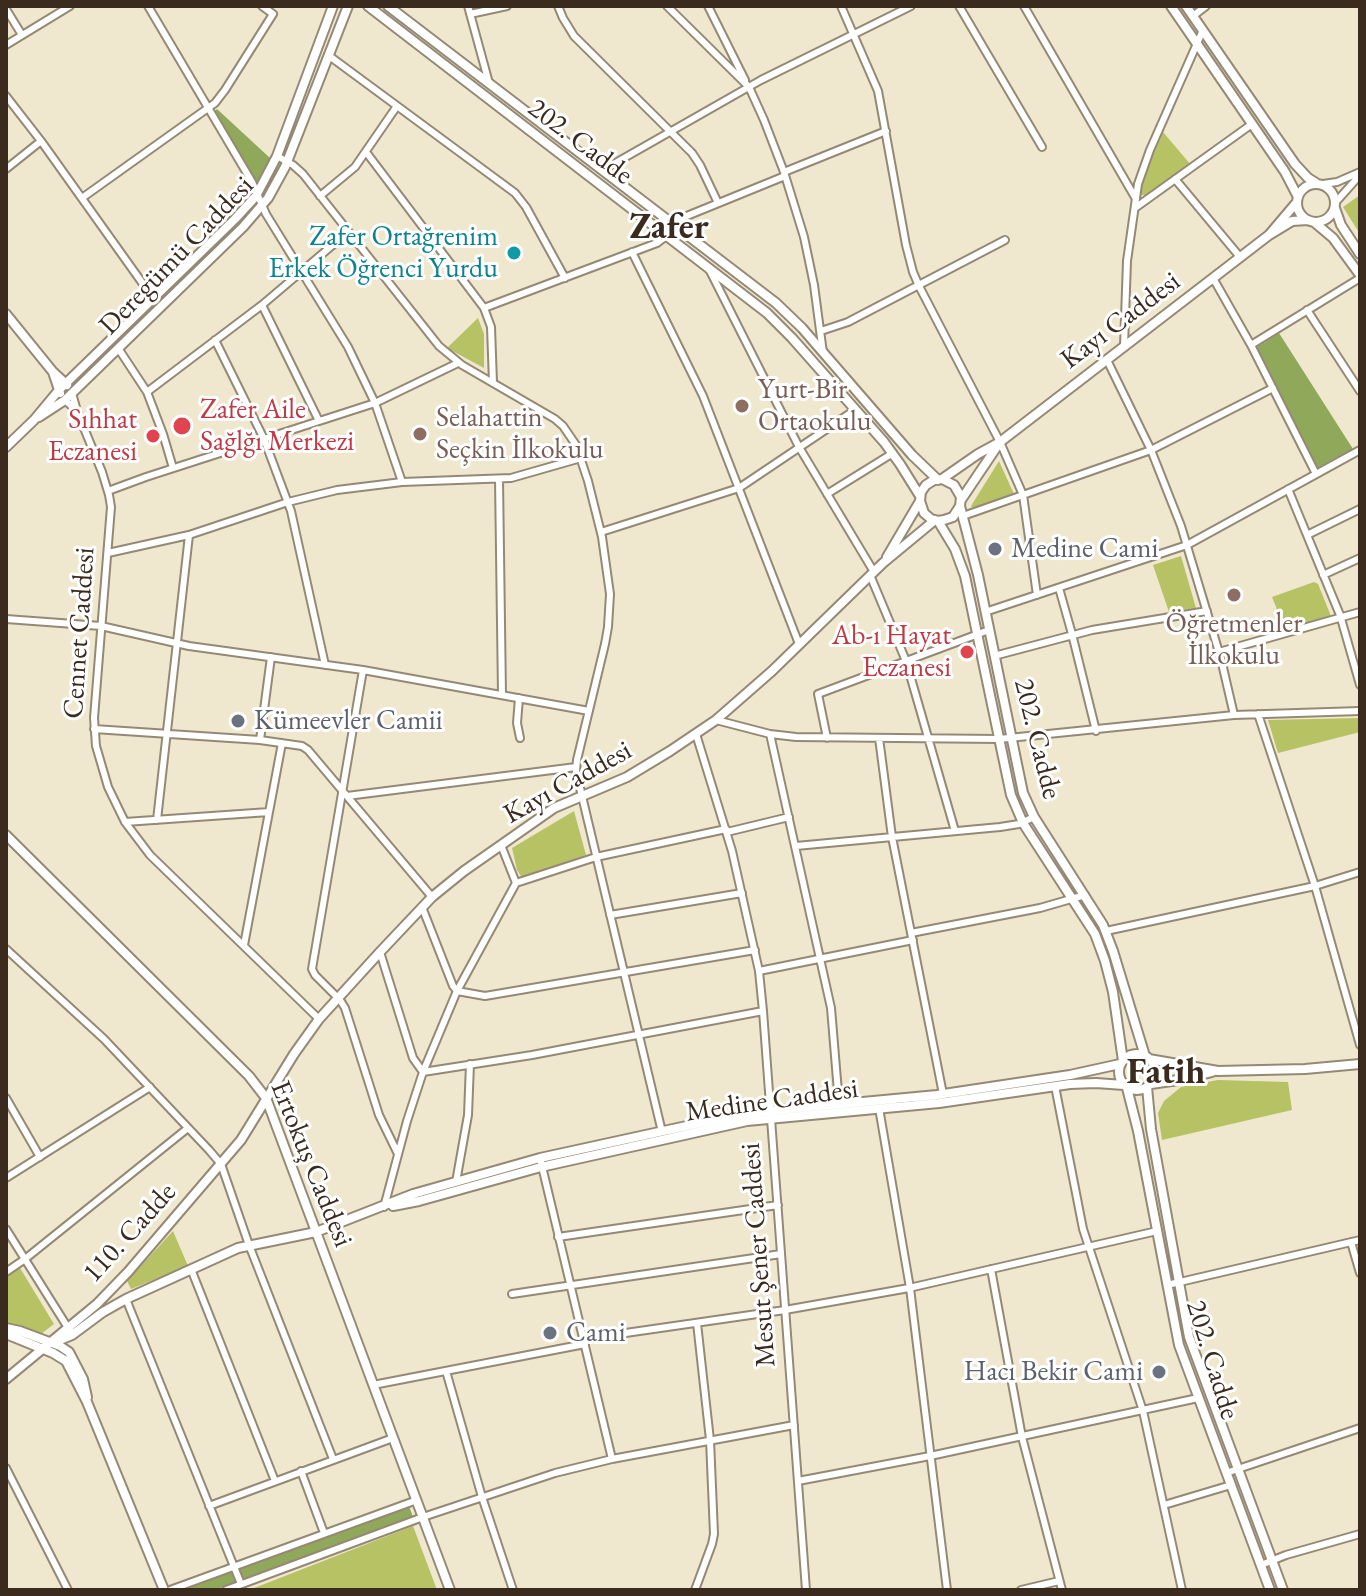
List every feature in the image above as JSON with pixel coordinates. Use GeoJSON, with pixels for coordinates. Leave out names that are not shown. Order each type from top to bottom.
{"type":"FeatureCollection","features":[{"type":"Feature","properties":{"kind":"main road","name":"Deregümü Caddesi"},"geometry":{"type":"LineString","coordinates":[[6,447],[62,386],[235,219],[257,193],[277,156],[333,6]]}},
{"type":"Feature","properties":{"kind":"main road","name":"Deregümü Caddesi"},"geometry":{"type":"LineString","coordinates":[[34,420],[68,396],[262,206],[287,161],[348,6]]}},
{"type":"Feature","properties":{"kind":"main road","name":"202. Cadde"},"geometry":{"type":"LineString","coordinates":[[368,6],[779,324],[893,453],[920,499]]}},
{"type":"Feature","properties":{"kind":"main road","name":"202. Cadde"},"geometry":{"type":"LineString","coordinates":[[388,6],[788,313],[912,455],[940,480]]}},
{"type":"Feature","properties":{"kind":"main road"},"geometry":{"type":"LineString","coordinates":[[1171,6],[1289,178],[1298,199],[1299,212],[1333,238],[1360,276]]}},
{"type":"Feature","properties":{"kind":"main road"},"geometry":{"type":"LineString","coordinates":[[1186,6],[1295,164],[1308,178],[1333,193],[1341,225],[1360,254]]}},
{"type":"Feature","properties":{"kind":"main road"},"geometry":{"type":"LineString","coordinates":[[1298,199],[1304,188],[1320,184]]}},
{"type":"Feature","properties":{"kind":"main road","name":"Kayı Caddesi"},"geometry":{"type":"LineString","coordinates":[[1269,235],[1298,199]]}},
{"type":"Feature","properties":{"kind":"main road"},"geometry":{"type":"LineString","coordinates":[[1311,221],[1325,220],[1335,205]]}},
{"type":"Feature","properties":{"kind":"main road","name":"Kayı Caddesi"},"geometry":{"type":"LineString","coordinates":[[940,480],[1000,442],[1269,235],[1292,221],[1311,221]]}},
{"type":"Feature","properties":{"kind":"main road","name":"Cennet Caddesi"},"geometry":{"type":"LineString","coordinates":[[6,314],[53,372],[68,396]]}},
{"type":"Feature","properties":{"kind":"main road","name":"Kayı Caddesi"},"geometry":{"type":"LineString","coordinates":[[960,503],[1000,442]]}},
{"type":"Feature","properties":{"kind":"main road"},"geometry":{"type":"LineString","coordinates":[[940,480],[951,482],[957,488],[960,503],[953,517],[944,520],[924,513],[920,499],[926,485],[940,480]]}},
{"type":"Feature","properties":{"kind":"main road","name":"Kayı Caddesi"},"geometry":{"type":"LineString","coordinates":[[883,563],[920,499]]}},
{"type":"Feature","properties":{"kind":"main road","name":"202. Cadde"},"geometry":{"type":"LineString","coordinates":[[960,503],[1023,793],[1034,817],[1106,931],[1147,1058]]}},
{"type":"Feature","properties":{"kind":"main road","name":"202. Cadde"},"geometry":{"type":"LineString","coordinates":[[937,520],[955,549],[965,576],[1011,795],[1023,823],[1095,934],[1118,1015],[1122,1062]]}},
{"type":"Feature","properties":{"kind":"main road","name":"Kayı Caddesi"},"geometry":{"type":"LineString","coordinates":[[266,1098],[319,1019],[432,897],[554,808],[627,777],[716,720],[883,563],[937,520]]}},
{"type":"Feature","properties":{"kind":"main road","name":"Ertokuş Caddesi"},"geometry":{"type":"LineString","coordinates":[[6,835],[249,1076],[266,1098],[450,1590]]}},
{"type":"Feature","properties":{"kind":"main road"},"geometry":{"type":"LineString","coordinates":[[1218,1071],[1149,1086],[1140,1091],[1126,1087],[1118,1073],[1122,1062],[1134,1054],[1218,1071],[1360,1064]]}},
{"type":"Feature","properties":{"kind":"main road"},"geometry":{"type":"LineString","coordinates":[[1147,1058],[1155,1072],[1149,1086]]}},
{"type":"Feature","properties":{"kind":"main road","name":"Medine Caddesi"},"geometry":{"type":"LineString","coordinates":[[70,1332],[126,1299],[249,1245],[316,1232],[413,1194],[456,1182],[746,1113],[771,1114],[878,1104],[1070,1075],[1122,1062]]}},
{"type":"Feature","properties":{"kind":"main road","name":"Medine Caddesi"},"geometry":{"type":"LineString","coordinates":[[384,1207],[419,1201],[541,1162],[771,1114],[839,1104],[939,1103],[1079,1083],[1126,1087]]}},
{"type":"Feature","properties":{"kind":"main road","name":"202. Cadde"},"geometry":{"type":"LineString","coordinates":[[1149,1086],[1151,1129],[1192,1346],[1283,1590]]}},
{"type":"Feature","properties":{"kind":"main road","name":"202. Cadde"},"geometry":{"type":"LineString","coordinates":[[1126,1087],[1138,1131],[1177,1340],[1270,1590]]}},
{"type":"Feature","properties":{"kind":"main road","name":"110. Cadde"},"geometry":{"type":"LineString","coordinates":[[6,1379],[70,1332],[120,1281],[221,1164],[253,1123],[266,1098]]}},
{"type":"Feature","properties":{"kind":"main road"},"geometry":{"type":"LineString","coordinates":[[6,1331],[20,1331],[66,1361],[87,1402],[167,1590]]}},
{"type":"Feature","properties":{"kind":"main road"},"geometry":{"type":"LineString","coordinates":[[70,1332],[70,1347],[83,1379],[87,1402]]}},
{"type":"Feature","properties":{"kind":"main road"},"geometry":{"type":"LineString","coordinates":[[47,1346],[65,1349],[75,1360]]}},
{"type":"Feature","properties":{"kind":"street"},"geometry":{"type":"LineString","coordinates":[[6,45],[70,6]]}},
{"type":"Feature","properties":{"kind":"street"},"geometry":{"type":"LineString","coordinates":[[148,6],[262,206],[348,347],[375,403],[402,482]]}},
{"type":"Feature","properties":{"kind":"street"},"geometry":{"type":"LineString","coordinates":[[82,198],[208,109],[225,90],[273,14],[262,6]]}},
{"type":"Feature","properties":{"kind":"street"},"geometry":{"type":"LineString","coordinates":[[468,6],[489,83]]}},
{"type":"Feature","properties":{"kind":"street"},"geometry":{"type":"LineString","coordinates":[[470,14],[507,6]]}},
{"type":"Feature","properties":{"kind":"street"},"geometry":{"type":"LineString","coordinates":[[558,6],[574,36],[696,159],[718,203]]}},
{"type":"Feature","properties":{"kind":"street"},"geometry":{"type":"LineString","coordinates":[[667,6],[749,87]]}},
{"type":"Feature","properties":{"kind":"street"},"geometry":{"type":"LineString","coordinates":[[708,6],[749,87],[785,174],[804,237],[823,353]]}},
{"type":"Feature","properties":{"kind":"street"},"geometry":{"type":"LineString","coordinates":[[841,6],[875,82],[906,245],[919,286],[1000,442],[1023,495],[1037,595]]}},
{"type":"Feature","properties":{"kind":"street"},"geometry":{"type":"LineString","coordinates":[[603,170],[749,87],[911,6]]}},
{"type":"Feature","properties":{"kind":"street"},"geometry":{"type":"LineString","coordinates":[[959,6],[1042,147]]}},
{"type":"Feature","properties":{"kind":"street"},"geometry":{"type":"LineString","coordinates":[[1024,6],[1136,199]]}},
{"type":"Feature","properties":{"kind":"street"},"geometry":{"type":"LineString","coordinates":[[1193,16],[1206,6]]}},
{"type":"Feature","properties":{"kind":"street"},"geometry":{"type":"LineString","coordinates":[[6,9],[22,35]]}},
{"type":"Feature","properties":{"kind":"street"},"geometry":{"type":"LineString","coordinates":[[1124,346],[1127,261],[1144,164],[1203,30]]}},
{"type":"Feature","properties":{"kind":"street"},"geometry":{"type":"LineString","coordinates":[[328,55],[520,197],[565,278]]}},
{"type":"Feature","properties":{"kind":"street"},"geometry":{"type":"LineString","coordinates":[[6,96],[153,298]]}},
{"type":"Feature","properties":{"kind":"street"},"geometry":{"type":"LineString","coordinates":[[320,196],[350,172],[397,106]]}},
{"type":"Feature","properties":{"kind":"street"},"geometry":{"type":"LineString","coordinates":[[1134,208],[1252,124]]}},
{"type":"Feature","properties":{"kind":"street"},"geometry":{"type":"LineString","coordinates":[[484,308],[657,243],[668,236],[675,225],[718,203],[886,131]]}},
{"type":"Feature","properties":{"kind":"street"},"geometry":{"type":"LineString","coordinates":[[6,169],[41,141]]}},
{"type":"Feature","properties":{"kind":"street"},"geometry":{"type":"LineString","coordinates":[[366,152],[484,308],[491,327],[493,383]]}},
{"type":"Feature","properties":{"kind":"street"},"geometry":{"type":"LineString","coordinates":[[277,156],[298,169],[435,342],[458,363],[555,419],[570,435],[581,458],[609,575],[609,611],[605,644],[576,767],[662,1132]]}},
{"type":"Feature","properties":{"kind":"street"},"geometry":{"type":"LineString","coordinates":[[1320,184],[1360,174]]}},
{"type":"Feature","properties":{"kind":"street"},"geometry":{"type":"LineString","coordinates":[[1335,205],[1360,174]]}},
{"type":"Feature","properties":{"kind":"street"},"geometry":{"type":"LineString","coordinates":[[1175,179],[1240,257]]}},
{"type":"Feature","properties":{"kind":"street"},"geometry":{"type":"LineString","coordinates":[[147,392],[262,305],[348,232]]}},
{"type":"Feature","properties":{"kind":"street"},"geometry":{"type":"LineString","coordinates":[[821,331],[842,325],[1005,240]]}},
{"type":"Feature","properties":{"kind":"street"},"geometry":{"type":"LineString","coordinates":[[632,252],[694,374],[799,644]]}},
{"type":"Feature","properties":{"kind":"street"},"geometry":{"type":"LineString","coordinates":[[707,266],[799,447],[872,574],[906,661],[955,831]]}},
{"type":"Feature","properties":{"kind":"street"},"geometry":{"type":"LineString","coordinates":[[1251,345],[1360,276]]}},
{"type":"Feature","properties":{"kind":"street"},"geometry":{"type":"LineString","coordinates":[[1213,278],[1251,345],[1316,474]]}},
{"type":"Feature","properties":{"kind":"street"},"geometry":{"type":"LineString","coordinates":[[262,305],[319,421]]}},
{"type":"Feature","properties":{"kind":"street"},"geometry":{"type":"LineString","coordinates":[[1307,310],[1360,391]]}},
{"type":"Feature","properties":{"kind":"street"},"geometry":{"type":"LineString","coordinates":[[215,340],[264,439],[288,502],[325,665]]}},
{"type":"Feature","properties":{"kind":"street"},"geometry":{"type":"LineString","coordinates":[[118,348],[147,392],[173,468]]}},
{"type":"Feature","properties":{"kind":"street"},"geometry":{"type":"LineString","coordinates":[[1107,360],[1151,450],[1187,545],[1234,715]]}},
{"type":"Feature","properties":{"kind":"street"},"geometry":{"type":"LineString","coordinates":[[108,491],[375,403],[458,363]]}},
{"type":"Feature","properties":{"kind":"street"},"geometry":{"type":"LineString","coordinates":[[963,516],[1151,450],[1273,388]]}},
{"type":"Feature","properties":{"kind":"street","name":"Cennet Caddesi"},"geometry":{"type":"LineString","coordinates":[[68,396],[77,411],[108,491],[111,520],[94,729],[100,764],[115,804],[150,855],[319,1019]]}},
{"type":"Feature","properties":{"kind":"street"},"geometry":{"type":"LineString","coordinates":[[601,532],[739,488],[855,410]]}},
{"type":"Feature","properties":{"kind":"street"},"geometry":{"type":"LineString","coordinates":[[985,612],[1187,545],[1360,450]]}},
{"type":"Feature","properties":{"kind":"street"},"geometry":{"type":"LineString","coordinates":[[827,494],[893,453]]}},
{"type":"Feature","properties":{"kind":"street"},"geometry":{"type":"LineString","coordinates":[[108,553],[189,535],[288,502],[337,490],[402,482],[499,479],[521,476],[581,458]]}},
{"type":"Feature","properties":{"kind":"street"},"geometry":{"type":"LineString","coordinates":[[499,479],[502,695]]}},
{"type":"Feature","properties":{"kind":"street"},"geometry":{"type":"LineString","coordinates":[[1288,489],[1341,617],[1356,658],[1360,685]]}},
{"type":"Feature","properties":{"kind":"street"},"geometry":{"type":"LineString","coordinates":[[1307,535],[1360,509]]}},
{"type":"Feature","properties":{"kind":"street"},"geometry":{"type":"LineString","coordinates":[[157,820],[189,535]]}},
{"type":"Feature","properties":{"kind":"street"},"geometry":{"type":"LineString","coordinates":[[1323,575],[1360,558]]}},
{"type":"Feature","properties":{"kind":"street"},"geometry":{"type":"LineString","coordinates":[[1059,588],[1096,731]]}},
{"type":"Feature","properties":{"kind":"street"},"geometry":{"type":"LineString","coordinates":[[994,656],[1072,634],[1207,611]]}},
{"type":"Feature","properties":{"kind":"street"},"geometry":{"type":"LineString","coordinates":[[1219,652],[1360,612]]}},
{"type":"Feature","properties":{"kind":"street"},"geometry":{"type":"LineString","coordinates":[[6,619],[101,626],[178,644],[363,670],[589,711]]}},
{"type":"Feature","properties":{"kind":"street"},"geometry":{"type":"LineString","coordinates":[[827,738],[818,694],[989,630]]}},
{"type":"Feature","properties":{"kind":"street"},"geometry":{"type":"LineString","coordinates":[[260,740],[271,657]]}},
{"type":"Feature","properties":{"kind":"street"},"geometry":{"type":"LineString","coordinates":[[363,670],[312,964],[315,975],[338,997],[348,1016],[379,1115],[398,1154]]}},
{"type":"Feature","properties":{"kind":"street"},"geometry":{"type":"LineString","coordinates":[[519,698],[517,723],[520,738]]}},
{"type":"Feature","properties":{"kind":"street"},"geometry":{"type":"LineString","coordinates":[[716,720],[770,734],[827,738],[1011,739],[1234,715],[1360,711]]}},
{"type":"Feature","properties":{"kind":"street"},"geometry":{"type":"LineString","coordinates":[[1258,714],[1315,886],[1360,1045]]}},
{"type":"Feature","properties":{"kind":"street"},"geometry":{"type":"LineString","coordinates":[[94,729],[260,740],[302,746],[432,897]]}},
{"type":"Feature","properties":{"kind":"street","name":"Mesut Şener Caddesi"},"geometry":{"type":"LineString","coordinates":[[696,734],[727,830],[759,971],[806,1590]]}},
{"type":"Feature","properties":{"kind":"street"},"geometry":{"type":"LineString","coordinates":[[770,734],[831,1008],[839,1104]]}},
{"type":"Feature","properties":{"kind":"street"},"geometry":{"type":"LineString","coordinates":[[879,738],[892,837],[943,1094]]}},
{"type":"Feature","properties":{"kind":"street"},"geometry":{"type":"LineString","coordinates":[[244,945],[282,743]]}},
{"type":"Feature","properties":{"kind":"street"},"geometry":{"type":"LineString","coordinates":[[344,793],[576,767]]}},
{"type":"Feature","properties":{"kind":"street"},"geometry":{"type":"LineString","coordinates":[[125,822],[269,812]]}},
{"type":"Feature","properties":{"kind":"street"},"geometry":{"type":"LineString","coordinates":[[384,1207],[423,1072],[457,991],[516,883],[596,857],[789,817]]}},
{"type":"Feature","properties":{"kind":"street"},"geometry":{"type":"LineString","coordinates":[[796,846],[1000,827],[1023,823],[1034,817]]}},
{"type":"Feature","properties":{"kind":"street"},"geometry":{"type":"LineString","coordinates":[[501,845],[516,883]]}},
{"type":"Feature","properties":{"kind":"street"},"geometry":{"type":"LineString","coordinates":[[1106,931],[1315,886],[1360,872]]}},
{"type":"Feature","properties":{"kind":"street"},"geometry":{"type":"LineString","coordinates":[[610,915],[742,893]]}},
{"type":"Feature","properties":{"kind":"street"},"geometry":{"type":"LineString","coordinates":[[759,971],[1040,908],[1085,895]]}},
{"type":"Feature","properties":{"kind":"street"},"geometry":{"type":"LineString","coordinates":[[422,907],[450,981],[457,991],[485,996],[755,950]]}},
{"type":"Feature","properties":{"kind":"street"},"geometry":{"type":"LineString","coordinates":[[6,949],[104,1039],[221,1164],[249,1245],[333,1459]]}},
{"type":"Feature","properties":{"kind":"street"},"geometry":{"type":"LineString","coordinates":[[380,952],[413,1058],[423,1072]]}},
{"type":"Feature","properties":{"kind":"street"},"geometry":{"type":"LineString","coordinates":[[423,1072],[532,1055],[763,1011]]}},
{"type":"Feature","properties":{"kind":"street"},"geometry":{"type":"LineString","coordinates":[[456,1182],[468,1115],[470,1064]]}},
{"type":"Feature","properties":{"kind":"street"},"geometry":{"type":"LineString","coordinates":[[1055,1086],[1088,1247],[1143,1411],[1182,1590]]}},
{"type":"Feature","properties":{"kind":"street"},"geometry":{"type":"LineString","coordinates":[[6,1178],[150,1087]]}},
{"type":"Feature","properties":{"kind":"street"},"geometry":{"type":"LineString","coordinates":[[6,1098],[40,1157]]}},
{"type":"Feature","properties":{"kind":"street"},"geometry":{"type":"LineString","coordinates":[[878,1104],[910,1288],[947,1590]]}},
{"type":"Feature","properties":{"kind":"street"},"geometry":{"type":"LineString","coordinates":[[6,1272],[188,1128]]}},
{"type":"Feature","properties":{"kind":"street"},"geometry":{"type":"LineString","coordinates":[[541,1162],[612,1459]]}},
{"type":"Feature","properties":{"kind":"street"},"geometry":{"type":"LineString","coordinates":[[558,1237],[778,1205]]}},
{"type":"Feature","properties":{"kind":"street"},"geometry":{"type":"LineString","coordinates":[[6,1229],[70,1332]]}},
{"type":"Feature","properties":{"kind":"street"},"geometry":{"type":"LineString","coordinates":[[373,1385],[584,1342],[910,1288],[1157,1231]]}},
{"type":"Feature","properties":{"kind":"street"},"geometry":{"type":"LineString","coordinates":[[1167,1285],[1360,1240]]}},
{"type":"Feature","properties":{"kind":"street"},"geometry":{"type":"LineString","coordinates":[[1351,1242],[1360,1273]]}},
{"type":"Feature","properties":{"kind":"street"},"geometry":{"type":"LineString","coordinates":[[512,1294],[781,1254]]}},
{"type":"Feature","properties":{"kind":"street"},"geometry":{"type":"LineString","coordinates":[[191,1268],[275,1481]]}},
{"type":"Feature","properties":{"kind":"street"},"geometry":{"type":"LineString","coordinates":[[991,1269],[1022,1437],[1062,1590]]}},
{"type":"Feature","properties":{"kind":"street"},"geometry":{"type":"LineString","coordinates":[[126,1299],[241,1584]]}},
{"type":"Feature","properties":{"kind":"street"},"geometry":{"type":"LineString","coordinates":[[695,1590],[713,1539],[710,1440],[697,1323]]}},
{"type":"Feature","properties":{"kind":"street"},"geometry":{"type":"LineString","coordinates":[[446,1371],[482,1497],[513,1590]]}},
{"type":"Feature","properties":{"kind":"street"},"geometry":{"type":"LineString","coordinates":[[798,1481],[1022,1437],[1198,1398]]}},
{"type":"Feature","properties":{"kind":"street"},"geometry":{"type":"LineString","coordinates":[[226,1590],[423,1517],[555,1473],[612,1459],[794,1425]]}},
{"type":"Feature","properties":{"kind":"street"},"geometry":{"type":"LineString","coordinates":[[1226,1473],[1360,1428]]}},
{"type":"Feature","properties":{"kind":"street"},"geometry":{"type":"LineString","coordinates":[[209,1506],[393,1438]]}},
{"type":"Feature","properties":{"kind":"street"},"geometry":{"type":"LineString","coordinates":[[6,1468],[68,1590]]}},
{"type":"Feature","properties":{"kind":"street"},"geometry":{"type":"LineString","coordinates":[[301,1471],[324,1533]]}},
{"type":"Feature","properties":{"kind":"street"},"geometry":{"type":"LineString","coordinates":[[1164,1505],[1231,1485]]}},
{"type":"Feature","properties":{"kind":"street"},"geometry":{"type":"LineString","coordinates":[[167,1590],[417,1500]]}},
{"type":"Feature","properties":{"kind":"street"},"geometry":{"type":"LineString","coordinates":[[1261,1565],[1360,1534]]}},
{"type":"Feature","properties":{"kind":"street"},"geometry":{"type":"LineString","coordinates":[[1021,1590],[1059,1581]]}},
{"type":"Feature","properties":{"kind":"green space"},"geometry":{"type":"Polygon","coordinates":[[[217,109],[270,158],[257,182],[214,112],[217,109]]]}},
{"type":"Feature","properties":{"kind":"green space"},"geometry":{"type":"Polygon","coordinates":[[[1163,132],[1191,165],[1151,195],[1140,195],[1145,174],[1163,132]]]}},
{"type":"Feature","properties":{"kind":"green space"},"geometry":{"type":"Polygon","coordinates":[[[1360,195],[1360,234],[1343,207],[1360,195]]]}},
{"type":"Feature","properties":{"kind":"green space"},"geometry":{"type":"Polygon","coordinates":[[[478,318],[484,334],[484,368],[447,348],[478,318]]]}},
{"type":"Feature","properties":{"kind":"green space"},"geometry":{"type":"Polygon","coordinates":[[[1279,333],[1353,449],[1317,468],[1257,347],[1279,333]]]}},
{"type":"Feature","properties":{"kind":"green space"},"geometry":{"type":"Polygon","coordinates":[[[999,461],[1013,497],[975,511],[971,506],[999,461]]]}},
{"type":"Feature","properties":{"kind":"green space"},"geometry":{"type":"Polygon","coordinates":[[[1181,556],[1196,608],[1169,612],[1153,565],[1181,556]]]}},
{"type":"Feature","properties":{"kind":"green space"},"geometry":{"type":"Polygon","coordinates":[[[1314,582],[1318,584],[1331,616],[1285,629],[1272,597],[1314,582]]]}},
{"type":"Feature","properties":{"kind":"green space"},"geometry":{"type":"Polygon","coordinates":[[[1360,718],[1360,732],[1278,753],[1268,720],[1360,718]]]}},
{"type":"Feature","properties":{"kind":"green space"},"geometry":{"type":"Polygon","coordinates":[[[574,811],[586,855],[522,878],[512,848],[574,811]]]}},
{"type":"Feature","properties":{"kind":"green space"},"geometry":{"type":"Polygon","coordinates":[[[1218,1080],[1288,1082],[1292,1110],[1162,1140],[1158,1113],[1164,1101],[1181,1087],[1218,1080]]]}},
{"type":"Feature","properties":{"kind":"green space"},"geometry":{"type":"Polygon","coordinates":[[[173,1231],[188,1266],[131,1289],[127,1281],[173,1231]]]}},
{"type":"Feature","properties":{"kind":"green space"},"geometry":{"type":"Polygon","coordinates":[[[20,1268],[54,1324],[41,1334],[6,1322],[6,1278],[20,1268]]]}},
{"type":"Feature","properties":{"kind":"green space"},"geometry":{"type":"Polygon","coordinates":[[[409,1506],[413,1517],[244,1579],[239,1568],[409,1506]]]}},
{"type":"Feature","properties":{"kind":"green space"},"geometry":{"type":"Polygon","coordinates":[[[413,1526],[437,1590],[249,1590],[413,1526]]]}},
{"type":"Feature","properties":{"kind":"green space"},"geometry":{"type":"Polygon","coordinates":[[[232,1571],[236,1582],[215,1590],[179,1590],[232,1571]]]}},
{"type":"Feature","properties":{"kind":"place","name":"Zafer Ortağrenim Erkek Öğrenci Yurdu"},"geometry":{"type":"Point","coordinates":[514,253]}},
{"type":"Feature","properties":{"kind":"place","name":"Yurt-Bir Ortaokulu"},"geometry":{"type":"Point","coordinates":[742,406]}},
{"type":"Feature","properties":{"kind":"place","name":"Zafer Aile Sağlğı Merkezi"},"geometry":{"type":"Point","coordinates":[182,426]}},
{"type":"Feature","properties":{"kind":"place","name":"Selahattin Seçkin İlkokulu"},"geometry":{"type":"Point","coordinates":[420,434]}},
{"type":"Feature","properties":{"kind":"place","name":"Sıhhat Eczanesi"},"geometry":{"type":"Point","coordinates":[153,436]}},
{"type":"Feature","properties":{"kind":"place","name":"Medine Cami"},"geometry":{"type":"Point","coordinates":[995,549]}},
{"type":"Feature","properties":{"kind":"place","name":"Öğretmenler İlkokulu"},"geometry":{"type":"Point","coordinates":[1234,595]}},
{"type":"Feature","properties":{"kind":"place","name":"Ab-ı Hayat Eczanesi"},"geometry":{"type":"Point","coordinates":[967,652]}},
{"type":"Feature","properties":{"kind":"place","name":"Kümeevler Camii"},"geometry":{"type":"Point","coordinates":[238,721]}},
{"type":"Feature","properties":{"kind":"place","name":"Cami"},"geometry":{"type":"Point","coordinates":[550,1333]}},
{"type":"Feature","properties":{"kind":"place","name":"Hacı Bekir Cami"},"geometry":{"type":"Point","coordinates":[1159,1372]}},
{"type":"Feature","properties":{"kind":"district","name":"Zafer"},"geometry":{"type":"Point","coordinates":[669,228]}},
{"type":"Feature","properties":{"kind":"district","name":"Fatih"},"geometry":{"type":"Point","coordinates":[1166,1073]}}]}
